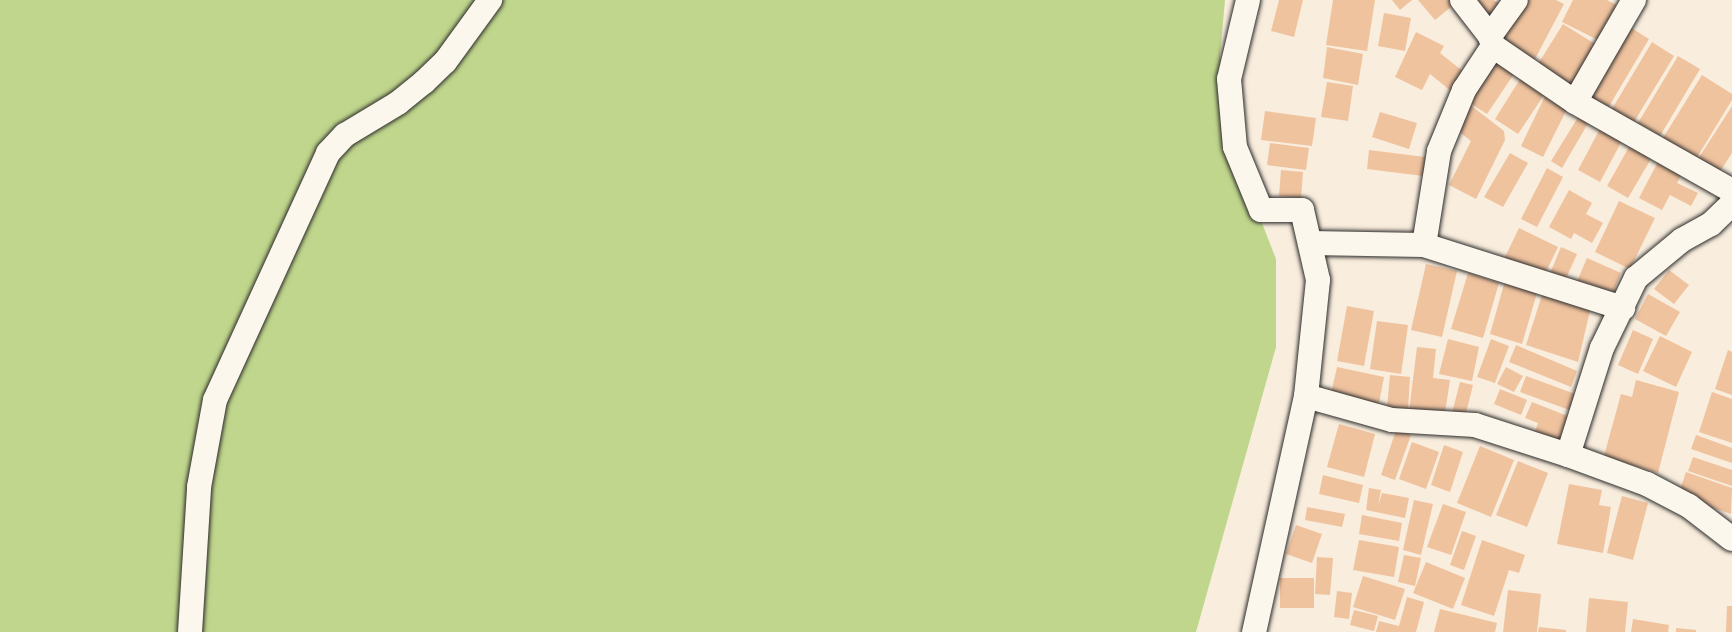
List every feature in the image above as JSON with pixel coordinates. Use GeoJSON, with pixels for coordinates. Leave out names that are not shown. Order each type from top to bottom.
{"type":"FeatureCollection","features":[{"type":"Feature","properties":{"kind":"street"},"geometry":{"type":"LineString","coordinates":[[190,632],[199,487],[215,400],[328,153],[345,135],[398,103],[431,76],[445,62],[490,0]]}},
{"type":"Feature","properties":{"kind":"street"},"geometry":{"type":"LineString","coordinates":[[1248,0],[1229,79],[1235,146],[1261,210],[1302,210],[1318,279],[1306,396],[1254,632]]}},
{"type":"Feature","properties":{"kind":"street"},"geometry":{"type":"LineString","coordinates":[[1462,0],[1491,41],[1575,102],[1732,191]]}},
{"type":"Feature","properties":{"kind":"street"},"geometry":{"type":"LineString","coordinates":[[1424,245],[1439,151],[1464,90],[1516,0]]}},
{"type":"Feature","properties":{"kind":"street"},"geometry":{"type":"LineString","coordinates":[[1575,102],[1634,0]]}},
{"type":"Feature","properties":{"kind":"street"},"geometry":{"type":"LineString","coordinates":[[1568,455],[1602,348],[1636,278],[1682,240],[1710,224],[1732,204]]}},
{"type":"Feature","properties":{"kind":"street"},"geometry":{"type":"LineString","coordinates":[[1310,243],[1424,245],[1623,308]]}},
{"type":"Feature","properties":{"kind":"street"},"geometry":{"type":"LineString","coordinates":[[1306,396],[1392,420],[1475,425],[1568,455],[1647,484],[1689,506],[1732,539]]}},
{"type":"Feature","properties":{"kind":"green space"},"geometry":{"type":"Polygon","coordinates":[[[0,0],[1225,0],[1220,56],[1235,154],[1276,259],[1276,347],[1196,632],[0,632],[0,0]]]}},
{"type":"Feature","properties":{"kind":"building"},"geometry":{"type":"Polygon","coordinates":[[[1279,0],[1303,0],[1294,37],[1271,31],[1279,0]]]}},
{"type":"Feature","properties":{"kind":"building"},"geometry":{"type":"Polygon","coordinates":[[[1333,0],[1375,0],[1367,51],[1326,45],[1333,0]]]}},
{"type":"Feature","properties":{"kind":"building"},"geometry":{"type":"Polygon","coordinates":[[[1392,0],[1412,0],[1400,10],[1392,0]]]}},
{"type":"Feature","properties":{"kind":"building"},"geometry":{"type":"Polygon","coordinates":[[[1418,0],[1454,0],[1456,3],[1435,20],[1418,0]]]}},
{"type":"Feature","properties":{"kind":"building"},"geometry":{"type":"Polygon","coordinates":[[[1471,0],[1493,0],[1505,6],[1492,27],[1471,0]]]}},
{"type":"Feature","properties":{"kind":"building"},"geometry":{"type":"Polygon","coordinates":[[[1519,0],[1556,0],[1564,4],[1535,59],[1499,39],[1519,0]]]}},
{"type":"Feature","properties":{"kind":"building"},"geometry":{"type":"Polygon","coordinates":[[[1573,0],[1607,0],[1620,7],[1602,42],[1562,22],[1573,0]]]}},
{"type":"Feature","properties":{"kind":"building"},"geometry":{"type":"Polygon","coordinates":[[[1384,13],[1411,18],[1405,51],[1378,46],[1384,13]]]}},
{"type":"Feature","properties":{"kind":"building"},"geometry":{"type":"Polygon","coordinates":[[[1563,24],[1600,47],[1575,88],[1538,64],[1563,24]]]}},
{"type":"Feature","properties":{"kind":"building"},"geometry":{"type":"Polygon","coordinates":[[[1625,24],[1649,39],[1608,108],[1584,93],[1625,24]]]}},
{"type":"Feature","properties":{"kind":"building"},"geometry":{"type":"Polygon","coordinates":[[[1416,32],[1444,46],[1440,53],[1465,73],[1451,91],[1430,74],[1422,90],[1395,77],[1416,32]]]}},
{"type":"Feature","properties":{"kind":"building"},"geometry":{"type":"Polygon","coordinates":[[[1652,42],[1674,56],[1634,122],[1612,109],[1652,42]]]}},
{"type":"Feature","properties":{"kind":"building"},"geometry":{"type":"Polygon","coordinates":[[[1327,47],[1363,54],[1358,85],[1323,78],[1327,47]]]}},
{"type":"Feature","properties":{"kind":"building"},"geometry":{"type":"Polygon","coordinates":[[[1678,56],[1700,69],[1660,136],[1638,123],[1678,56]]]}},
{"type":"Feature","properties":{"kind":"building"},"geometry":{"type":"Polygon","coordinates":[[[1494,57],[1516,71],[1487,114],[1465,100],[1494,57]]]}},
{"type":"Feature","properties":{"kind":"building"},"geometry":{"type":"Polygon","coordinates":[[[1702,75],[1732,94],[1732,100],[1696,159],[1663,138],[1702,75]]]}},
{"type":"Feature","properties":{"kind":"building"},"geometry":{"type":"Polygon","coordinates":[[[1522,76],[1546,92],[1518,134],[1495,119],[1522,76]]]}},
{"type":"Feature","properties":{"kind":"building"},"geometry":{"type":"Polygon","coordinates":[[[1327,82],[1353,86],[1348,121],[1321,117],[1327,82]]]}},
{"type":"Feature","properties":{"kind":"building"},"geometry":{"type":"Polygon","coordinates":[[[1546,94],[1569,105],[1543,157],[1521,146],[1546,94]]]}},
{"type":"Feature","properties":{"kind":"building"},"geometry":{"type":"Polygon","coordinates":[[[1469,104],[1504,131],[1505,140],[1476,199],[1449,185],[1471,141],[1452,126],[1469,104]]]}},
{"type":"Feature","properties":{"kind":"building"},"geometry":{"type":"Polygon","coordinates":[[[1732,106],[1732,153],[1719,173],[1698,159],[1732,106]]]}},
{"type":"Feature","properties":{"kind":"building"},"geometry":{"type":"Polygon","coordinates":[[[1265,111],[1316,118],[1312,146],[1261,140],[1265,111]]]}},
{"type":"Feature","properties":{"kind":"building"},"geometry":{"type":"Polygon","coordinates":[[[1380,112],[1417,123],[1409,149],[1372,137],[1380,112]]]}},
{"type":"Feature","properties":{"kind":"building"},"geometry":{"type":"Polygon","coordinates":[[[1580,114],[1590,120],[1562,168],[1551,161],[1580,114]]]}},
{"type":"Feature","properties":{"kind":"building"},"geometry":{"type":"Polygon","coordinates":[[[1602,125],[1624,137],[1600,182],[1578,170],[1602,125]]]}},
{"type":"Feature","properties":{"kind":"building"},"geometry":{"type":"Polygon","coordinates":[[[1633,140],[1655,152],[1628,198],[1607,186],[1633,140]]]}},
{"type":"Feature","properties":{"kind":"building"},"geometry":{"type":"Polygon","coordinates":[[[1270,143],[1309,148],[1306,170],[1267,165],[1270,143]]]}},
{"type":"Feature","properties":{"kind":"building"},"geometry":{"type":"Polygon","coordinates":[[[1369,150],[1433,158],[1431,177],[1367,169],[1369,150]]]}},
{"type":"Feature","properties":{"kind":"building"},"geometry":{"type":"Polygon","coordinates":[[[1510,153],[1528,163],[1503,207],[1484,197],[1510,153]]]}},
{"type":"Feature","properties":{"kind":"building"},"geometry":{"type":"Polygon","coordinates":[[[1662,154],[1686,166],[1677,183],[1698,193],[1691,206],[1670,195],[1662,210],[1639,198],[1662,154]]]}},
{"type":"Feature","properties":{"kind":"building"},"geometry":{"type":"Polygon","coordinates":[[[1547,168],[1563,177],[1537,227],[1521,219],[1547,168]]]}},
{"type":"Feature","properties":{"kind":"building"},"geometry":{"type":"Polygon","coordinates":[[[1281,170],[1303,172],[1301,198],[1279,196],[1281,170]]]}},
{"type":"Feature","properties":{"kind":"building"},"geometry":{"type":"Polygon","coordinates":[[[1569,190],[1592,203],[1586,214],[1603,223],[1592,243],[1574,233],[1571,239],[1549,227],[1569,190]]]}},
{"type":"Feature","properties":{"kind":"building"},"geometry":{"type":"Polygon","coordinates":[[[1619,201],[1655,218],[1630,269],[1595,252],[1619,201]]]}},
{"type":"Feature","properties":{"kind":"building"},"geometry":{"type":"Polygon","coordinates":[[[1519,228],[1558,247],[1543,278],[1504,259],[1519,228]]]}},
{"type":"Feature","properties":{"kind":"building"},"geometry":{"type":"Polygon","coordinates":[[[1561,247],[1577,254],[1564,283],[1549,276],[1561,247]]]}},
{"type":"Feature","properties":{"kind":"building"},"geometry":{"type":"Polygon","coordinates":[[[1587,258],[1621,273],[1610,300],[1575,286],[1587,258]]]}},
{"type":"Feature","properties":{"kind":"building"},"geometry":{"type":"Polygon","coordinates":[[[1426,264],[1457,271],[1442,337],[1411,330],[1426,264]]]}},
{"type":"Feature","properties":{"kind":"building"},"geometry":{"type":"Polygon","coordinates":[[[1669,270],[1689,285],[1674,304],[1654,289],[1669,270]]]}},
{"type":"Feature","properties":{"kind":"building"},"geometry":{"type":"Polygon","coordinates":[[[1468,273],[1499,283],[1483,338],[1451,329],[1468,273]]]}},
{"type":"Feature","properties":{"kind":"building"},"geometry":{"type":"Polygon","coordinates":[[[1504,284],[1537,293],[1522,344],[1490,334],[1504,284]]]}},
{"type":"Feature","properties":{"kind":"building"},"geometry":{"type":"Polygon","coordinates":[[[1543,292],[1583,305],[1590,311],[1578,362],[1526,345],[1543,292]]]}},
{"type":"Feature","properties":{"kind":"building"},"geometry":{"type":"Polygon","coordinates":[[[1648,294],[1680,312],[1666,336],[1635,319],[1648,294]]]}},
{"type":"Feature","properties":{"kind":"building"},"geometry":{"type":"Polygon","coordinates":[[[1347,306],[1374,311],[1364,366],[1337,361],[1347,306]]]}},
{"type":"Feature","properties":{"kind":"building"},"geometry":{"type":"Polygon","coordinates":[[[1377,321],[1408,325],[1401,374],[1370,369],[1377,321]]]}},
{"type":"Feature","properties":{"kind":"building"},"geometry":{"type":"Polygon","coordinates":[[[1633,330],[1653,339],[1638,374],[1618,365],[1633,330]]]}},
{"type":"Feature","properties":{"kind":"building"},"geometry":{"type":"Polygon","coordinates":[[[1660,336],[1692,352],[1676,387],[1643,371],[1660,336]]]}},
{"type":"Feature","properties":{"kind":"building"},"geometry":{"type":"Polygon","coordinates":[[[1448,339],[1479,347],[1472,381],[1439,374],[1448,339]]]}},
{"type":"Feature","properties":{"kind":"building"},"geometry":{"type":"Polygon","coordinates":[[[1491,339],[1509,346],[1495,383],[1477,377],[1491,339]]]}},
{"type":"Feature","properties":{"kind":"building"},"geometry":{"type":"Polygon","coordinates":[[[1516,345],[1577,371],[1571,387],[1509,362],[1516,345]]]}},
{"type":"Feature","properties":{"kind":"building"},"geometry":{"type":"Polygon","coordinates":[[[1417,347],[1436,349],[1433,378],[1450,380],[1445,413],[1409,411],[1417,347]]]}},
{"type":"Feature","properties":{"kind":"building"},"geometry":{"type":"Polygon","coordinates":[[[1728,350],[1732,352],[1732,395],[1715,389],[1728,350]]]}},
{"type":"Feature","properties":{"kind":"building"},"geometry":{"type":"Polygon","coordinates":[[[1337,367],[1384,377],[1378,408],[1330,398],[1337,367]]]}},
{"type":"Feature","properties":{"kind":"building"},"geometry":{"type":"Polygon","coordinates":[[[1506,367],[1523,376],[1514,392],[1497,384],[1506,367]]]}},
{"type":"Feature","properties":{"kind":"building"},"geometry":{"type":"Polygon","coordinates":[[[1390,375],[1410,377],[1408,410],[1387,408],[1390,375]]]}},
{"type":"Feature","properties":{"kind":"building"},"geometry":{"type":"Polygon","coordinates":[[[1526,376],[1578,395],[1572,411],[1520,392],[1526,376]]]}},
{"type":"Feature","properties":{"kind":"building"},"geometry":{"type":"Polygon","coordinates":[[[1636,380],[1679,392],[1658,473],[1604,456],[1621,394],[1632,397],[1636,380]]]}},
{"type":"Feature","properties":{"kind":"building"},"geometry":{"type":"Polygon","coordinates":[[[1460,382],[1473,385],[1465,417],[1452,413],[1460,382]]]}},
{"type":"Feature","properties":{"kind":"building"},"geometry":{"type":"Polygon","coordinates":[[[1500,389],[1527,400],[1521,415],[1494,404],[1500,389]]]}},
{"type":"Feature","properties":{"kind":"building"},"geometry":{"type":"Polygon","coordinates":[[[1712,392],[1732,399],[1732,443],[1699,432],[1712,392]]]}},
{"type":"Feature","properties":{"kind":"building"},"geometry":{"type":"Polygon","coordinates":[[[1532,402],[1570,417],[1558,448],[1533,438],[1538,423],[1525,418],[1532,402]]]}},
{"type":"Feature","properties":{"kind":"building"},"geometry":{"type":"Polygon","coordinates":[[[1339,424],[1375,434],[1364,477],[1327,467],[1339,424]]]}},
{"type":"Feature","properties":{"kind":"building"},"geometry":{"type":"Polygon","coordinates":[[[1396,430],[1411,435],[1395,480],[1381,475],[1396,430]]]}},
{"type":"Feature","properties":{"kind":"building"},"geometry":{"type":"Polygon","coordinates":[[[1696,435],[1732,448],[1732,463],[1691,449],[1696,435]]]}},
{"type":"Feature","properties":{"kind":"building"},"geometry":{"type":"Polygon","coordinates":[[[1412,442],[1439,452],[1426,489],[1399,479],[1412,442]]]}},
{"type":"Feature","properties":{"kind":"building"},"geometry":{"type":"Polygon","coordinates":[[[1444,445],[1463,452],[1450,492],[1431,485],[1444,445]]]}},
{"type":"Feature","properties":{"kind":"building"},"geometry":{"type":"Polygon","coordinates":[[[1480,446],[1514,460],[1491,517],[1457,503],[1480,446]]]}},
{"type":"Feature","properties":{"kind":"building"},"geometry":{"type":"Polygon","coordinates":[[[1693,457],[1732,470],[1732,486],[1688,471],[1693,457]]]}},
{"type":"Feature","properties":{"kind":"building"},"geometry":{"type":"Polygon","coordinates":[[[1518,461],[1548,473],[1527,527],[1496,515],[1518,461]]]}},
{"type":"Feature","properties":{"kind":"building"},"geometry":{"type":"Polygon","coordinates":[[[1686,472],[1732,488],[1731,514],[1678,496],[1686,472]]]}},
{"type":"Feature","properties":{"kind":"building"},"geometry":{"type":"Polygon","coordinates":[[[1323,475],[1363,485],[1359,503],[1319,494],[1323,475]]]}},
{"type":"Feature","properties":{"kind":"building"},"geometry":{"type":"Polygon","coordinates":[[[1569,484],[1602,490],[1599,505],[1611,507],[1603,553],[1557,544],[1569,484]]]}},
{"type":"Feature","properties":{"kind":"building"},"geometry":{"type":"Polygon","coordinates":[[[1369,488],[1381,490],[1378,506],[1382,493],[1409,498],[1405,518],[1366,510],[1369,488]]]}},
{"type":"Feature","properties":{"kind":"building"},"geometry":{"type":"Polygon","coordinates":[[[1622,496],[1648,503],[1633,560],[1607,553],[1622,496]]]}},
{"type":"Feature","properties":{"kind":"building"},"geometry":{"type":"Polygon","coordinates":[[[1414,500],[1433,504],[1421,555],[1403,550],[1414,500]]]}},
{"type":"Feature","properties":{"kind":"building"},"geometry":{"type":"Polygon","coordinates":[[[1443,504],[1466,512],[1451,555],[1427,547],[1443,504]]]}},
{"type":"Feature","properties":{"kind":"building"},"geometry":{"type":"Polygon","coordinates":[[[1307,507],[1345,514],[1342,527],[1305,520],[1307,507]]]}},
{"type":"Feature","properties":{"kind":"building"},"geometry":{"type":"Polygon","coordinates":[[[1362,515],[1402,523],[1399,541],[1359,534],[1362,515]]]}},
{"type":"Feature","properties":{"kind":"building"},"geometry":{"type":"Polygon","coordinates":[[[1296,525],[1322,534],[1312,563],[1286,554],[1296,525]]]}},
{"type":"Feature","properties":{"kind":"building"},"geometry":{"type":"Polygon","coordinates":[[[1462,531],[1476,536],[1464,570],[1450,565],[1462,531]]]}},
{"type":"Feature","properties":{"kind":"building"},"geometry":{"type":"Polygon","coordinates":[[[1359,540],[1399,547],[1394,577],[1353,570],[1359,540]]]}},
{"type":"Feature","properties":{"kind":"building"},"geometry":{"type":"Polygon","coordinates":[[[1482,540],[1525,555],[1519,573],[1509,570],[1494,616],[1461,605],[1482,540]]]}},
{"type":"Feature","properties":{"kind":"building"},"geometry":{"type":"Polygon","coordinates":[[[1404,555],[1421,558],[1415,586],[1398,582],[1404,555]]]}},
{"type":"Feature","properties":{"kind":"building"},"geometry":{"type":"Polygon","coordinates":[[[1317,557],[1333,558],[1330,595],[1315,594],[1317,557]]]}},
{"type":"Feature","properties":{"kind":"building"},"geometry":{"type":"Polygon","coordinates":[[[1426,562],[1465,578],[1453,609],[1413,593],[1426,562]]]}},
{"type":"Feature","properties":{"kind":"building"},"geometry":{"type":"Polygon","coordinates":[[[1363,576],[1405,589],[1395,620],[1353,607],[1363,576]]]}},
{"type":"Feature","properties":{"kind":"building"},"geometry":{"type":"Polygon","coordinates":[[[1280,578],[1314,578],[1314,608],[1280,608],[1280,578]]]}},
{"type":"Feature","properties":{"kind":"building"},"geometry":{"type":"Polygon","coordinates":[[[1508,590],[1541,594],[1537,632],[1503,632],[1508,590]]]}},
{"type":"Feature","properties":{"kind":"building"},"geometry":{"type":"Polygon","coordinates":[[[1337,591],[1352,593],[1349,619],[1334,617],[1337,591]]]}},
{"type":"Feature","properties":{"kind":"building"},"geometry":{"type":"Polygon","coordinates":[[[1407,597],[1424,602],[1416,632],[1376,632],[1379,621],[1399,626],[1407,597]]]}},
{"type":"Feature","properties":{"kind":"building"},"geometry":{"type":"Polygon","coordinates":[[[1589,598],[1628,602],[1625,632],[1586,632],[1589,598]]]}},
{"type":"Feature","properties":{"kind":"building"},"geometry":{"type":"Polygon","coordinates":[[[1727,606],[1732,606],[1732,632],[1726,632],[1727,606]]]}},
{"type":"Feature","properties":{"kind":"building"},"geometry":{"type":"Polygon","coordinates":[[[1440,609],[1497,623],[1495,632],[1434,632],[1440,609]]]}},
{"type":"Feature","properties":{"kind":"building"},"geometry":{"type":"Polygon","coordinates":[[[1354,610],[1378,616],[1374,631],[1350,625],[1354,610]]]}},
{"type":"Feature","properties":{"kind":"building"},"geometry":{"type":"Polygon","coordinates":[[[1633,619],[1669,625],[1668,632],[1631,632],[1633,619]]]}},
{"type":"Feature","properties":{"kind":"building"},"geometry":{"type":"Polygon","coordinates":[[[1539,627],[1566,630],[1566,632],[1538,632],[1539,627]]]}},
{"type":"Feature","properties":{"kind":"building"},"geometry":{"type":"Polygon","coordinates":[[[1676,628],[1696,630],[1696,632],[1676,632],[1676,628]]]}}]}
